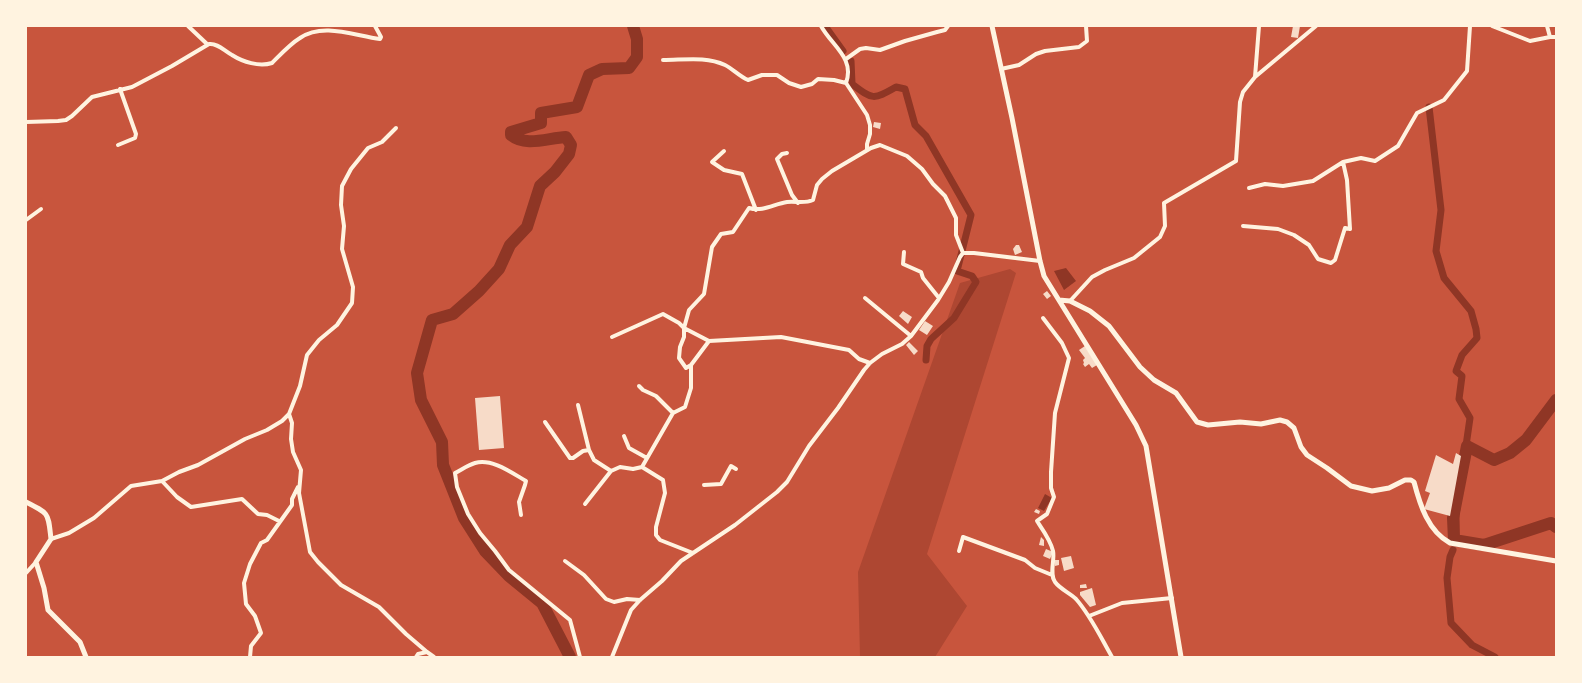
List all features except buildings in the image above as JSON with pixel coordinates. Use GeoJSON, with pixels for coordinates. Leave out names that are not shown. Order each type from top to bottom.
{"type":"FeatureCollection","features":[{"type":"Feature","properties":{"kind":"street"},"geometry":{"type":"LineString","coordinates":[[188,26],[192,28],[207,44]]}},
{"type":"Feature","properties":{"kind":"street"},"geometry":{"type":"LineString","coordinates":[[26,122],[66,120],[92,97],[132,87],[172,66],[207,44],[216,44],[232,56],[244,61],[266,65],[272,63],[300,38],[308,34],[327,30],[380,39],[381,37],[375,26]]}},
{"type":"Feature","properties":{"kind":"street"},"geometry":{"type":"LineString","coordinates":[[820,26],[846,59],[849,68],[846,83]]}},
{"type":"Feature","properties":{"kind":"street"},"geometry":{"type":"LineString","coordinates":[[846,59],[860,48],[880,50],[905,40],[945,30],[948,26]]}},
{"type":"Feature","properties":{"kind":"street"},"geometry":{"type":"LineString","coordinates":[[992,26],[1044,276],[1144,440],[1149,456],[1181,657]]}},
{"type":"Feature","properties":{"kind":"street"},"geometry":{"type":"LineString","coordinates":[[1001,70],[1019,65],[1032,56],[1045,51],[1079,47],[1083,45],[1086,41],[1086,26]]}},
{"type":"Feature","properties":{"kind":"street"},"geometry":{"type":"LineString","coordinates":[[1255,77],[1259,26]]}},
{"type":"Feature","properties":{"kind":"street"},"geometry":{"type":"LineString","coordinates":[[1070,301],[1092,277],[1104,270],[1134,258],[1160,236],[1165,226],[1164,203],[1236,161],[1240,102],[1243,92],[1255,77],[1316,26]]}},
{"type":"Feature","properties":{"kind":"street"},"geometry":{"type":"LineString","coordinates":[[1249,188],[1265,184],[1283,186],[1313,181],[1344,162],[1360,158],[1375,161],[1398,146],[1417,113],[1444,100],[1467,71],[1470,26]]}},
{"type":"Feature","properties":{"kind":"street"},"geometry":{"type":"LineString","coordinates":[[1492,26],[1530,40],[1550,36],[1556,37]]}},
{"type":"Feature","properties":{"kind":"street"},"geometry":{"type":"LineString","coordinates":[[1547,26],[1550,36]]}},
{"type":"Feature","properties":{"kind":"street"},"geometry":{"type":"LineString","coordinates":[[663,60],[709,60],[736,70],[742,77],[748,80],[762,75],[777,75],[789,83],[801,87],[812,84],[818,79],[834,80],[846,83],[867,115],[870,125],[867,150]]}},
{"type":"Feature","properties":{"kind":"street"},"geometry":{"type":"LineString","coordinates":[[118,145],[135,138],[136,134],[120,90]]}},
{"type":"Feature","properties":{"kind":"street"},"geometry":{"type":"LineString","coordinates":[[26,573],[36,562],[51,539],[69,533],[94,518],[131,486],[162,481],[179,472],[198,465],[266,430],[282,421],[289,414],[300,386],[307,355],[319,340],[337,325],[352,303],[353,287],[342,250],[344,226],[341,205],[342,186],[352,169],[368,148],[382,142],[396,128]]}},
{"type":"Feature","properties":{"kind":"street"},"geometry":{"type":"LineString","coordinates":[[691,366],[686,368],[679,358],[680,347],[684,337],[684,328],[689,310],[704,294],[712,247],[721,234],[733,232],[749,208],[756,210],[788,202],[807,203],[813,200],[817,185],[822,179],[832,171],[867,150],[880,145],[907,156],[922,169],[933,184],[945,196],[956,218],[956,235],[964,253]]}},
{"type":"Feature","properties":{"kind":"street"},"geometry":{"type":"LineString","coordinates":[[724,151],[712,162],[724,170],[742,174],[756,210]]}},
{"type":"Feature","properties":{"kind":"street"},"geometry":{"type":"LineString","coordinates":[[787,153],[782,154],[777,160],[792,195],[798,203]]}},
{"type":"Feature","properties":{"kind":"street"},"geometry":{"type":"LineString","coordinates":[[1243,226],[1278,229],[1294,235],[1309,245],[1318,259],[1331,263],[1334,260],[1345,228],[1350,230],[1347,180],[1344,162]]}},
{"type":"Feature","properties":{"kind":"street"},"geometry":{"type":"LineString","coordinates":[[26,212],[27,219],[41,209]]}},
{"type":"Feature","properties":{"kind":"street"},"geometry":{"type":"LineString","coordinates":[[904,252],[903,264],[921,272],[923,278],[939,298]]}},
{"type":"Feature","properties":{"kind":"street"},"geometry":{"type":"LineString","coordinates":[[612,657],[631,610],[640,600],[662,581],[681,561],[734,525],[777,492],[787,482],[809,446],[870,363],[882,354],[902,344],[911,336],[939,298],[949,282],[960,257],[964,253],[996,255],[1040,261]]}},
{"type":"Feature","properties":{"kind":"street"},"geometry":{"type":"LineString","coordinates":[[865,298],[911,336]]}},
{"type":"Feature","properties":{"kind":"street"},"geometry":{"type":"LineString","coordinates":[[1059,300],[1070,301],[1090,311],[1109,326],[1140,367],[1154,380],[1176,393],[1197,422],[1208,425],[1240,422],[1261,424],[1280,420],[1287,422],[1294,428],[1301,447],[1307,455],[1351,486],[1372,491],[1389,488],[1405,480],[1411,480],[1414,482],[1419,501],[1428,520],[1438,534],[1450,543],[1556,561]]}},
{"type":"Feature","properties":{"kind":"street"},"geometry":{"type":"LineString","coordinates":[[612,337],[663,314],[680,323],[684,328],[709,341],[781,337],[849,350],[859,360],[870,363]]}},
{"type":"Feature","properties":{"kind":"street"},"geometry":{"type":"LineString","coordinates":[[1043,318],[1062,343],[1069,358],[1054,413],[1051,472],[1054,496],[1046,514],[1037,521],[1043,530],[1053,552],[1052,575],[1054,581],[1075,598],[1089,616],[1112,657]]}},
{"type":"Feature","properties":{"kind":"street"},"geometry":{"type":"LineString","coordinates":[[642,467],[673,412],[685,406],[691,388],[691,366],[709,341]]}},
{"type":"Feature","properties":{"kind":"street"},"geometry":{"type":"LineString","coordinates":[[639,386],[643,390],[656,396],[673,412]]}},
{"type":"Feature","properties":{"kind":"street"},"geometry":{"type":"LineString","coordinates":[[578,405],[589,450],[594,460],[611,471]]}},
{"type":"Feature","properties":{"kind":"street"},"geometry":{"type":"LineString","coordinates":[[289,414],[292,423],[291,439],[293,452],[301,470],[299,493],[310,552],[341,585],[379,607],[406,634],[434,657]]}},
{"type":"Feature","properties":{"kind":"street"},"geometry":{"type":"LineString","coordinates":[[545,422],[570,458],[573,458],[583,451],[589,450]]}},
{"type":"Feature","properties":{"kind":"street"},"geometry":{"type":"LineString","coordinates":[[624,436],[629,448],[647,458]]}},
{"type":"Feature","properties":{"kind":"street"},"geometry":{"type":"LineString","coordinates":[[521,515],[519,502],[526,485],[526,481],[499,466],[488,463],[476,462],[455,473],[457,487],[468,514],[480,533],[509,570],[570,620],[580,657]]}},
{"type":"Feature","properties":{"kind":"street"},"geometry":{"type":"LineString","coordinates":[[704,485],[721,484],[731,466],[736,469]]}},
{"type":"Feature","properties":{"kind":"street"},"geometry":{"type":"LineString","coordinates":[[585,504],[611,471],[620,467],[633,469],[642,467],[663,480],[665,494],[656,527],[656,535],[660,540],[693,553]]}},
{"type":"Feature","properties":{"kind":"street"},"geometry":{"type":"LineString","coordinates":[[162,481],[177,497],[191,507],[242,499],[258,514],[267,515],[280,521]]}},
{"type":"Feature","properties":{"kind":"street"},"geometry":{"type":"LineString","coordinates":[[250,657],[251,646],[260,633],[255,616],[246,604],[244,583],[250,564],[261,544],[266,540],[292,505],[292,498],[300,485]]}},
{"type":"Feature","properties":{"kind":"street"},"geometry":{"type":"LineString","coordinates":[[26,502],[42,509],[46,513],[49,518],[51,539]]}},
{"type":"Feature","properties":{"kind":"street"},"geometry":{"type":"LineString","coordinates":[[959,550],[964,537],[1025,560],[1035,568],[1052,575]]}},
{"type":"Feature","properties":{"kind":"street"},"geometry":{"type":"LineString","coordinates":[[565,561],[584,575],[606,599],[614,602],[627,599],[640,600]]}},
{"type":"Feature","properties":{"kind":"street"},"geometry":{"type":"LineString","coordinates":[[36,562],[44,588],[48,610],[80,642],[86,657]]}},
{"type":"Feature","properties":{"kind":"street"},"geometry":{"type":"LineString","coordinates":[[1089,616],[1122,603],[1172,598]]}},
{"type":"Feature","properties":{"kind":"street"},"geometry":{"type":"LineString","coordinates":[[416,657],[418,654],[427,652]]}},
{"type":"Feature","properties":{"kind":"shaded area"},"geometry":{"type":"Polygon","coordinates":[[[1066,268],[1076,281],[1064,290],[1054,271],[1066,268]]]}},
{"type":"Feature","properties":{"kind":"shaded area"},"geometry":{"type":"Polygon","coordinates":[[[1010,269],[1016,273],[927,554],[967,606],[935,657],[860,657],[858,572],[960,283],[1010,269]]]}},
{"type":"Feature","properties":{"kind":"shaded area"},"geometry":{"type":"Polygon","coordinates":[[[1045,494],[1052,498],[1044,511],[1038,508],[1045,494]]]}},
{"type":"Feature","properties":{"kind":"waterway"},"geometry":{"type":"LineString","coordinates":[[570,657],[542,603],[509,576],[485,551],[464,518],[443,465],[442,442],[421,400],[417,373],[432,320],[453,314],[479,291],[499,269],[510,245],[527,227],[540,186],[555,172],[569,154],[571,145],[566,137],[537,141],[523,141],[511,135],[511,132],[541,123],[541,113],[577,107],[589,75],[602,69],[629,68],[637,57],[637,39],[633,26]]}},
{"type":"Feature","properties":{"kind":"waterway"},"geometry":{"type":"LineString","coordinates":[[825,26],[843,51]]}},
{"type":"Feature","properties":{"kind":"waterway"},"geometry":{"type":"LineString","coordinates":[[851,61],[852,84],[864,93],[878,96],[896,87],[905,89],[915,125],[926,136],[971,215],[957,271],[972,276],[976,282],[954,318],[931,339],[927,346],[926,360]]}},
{"type":"Feature","properties":{"kind":"waterway"},"geometry":{"type":"LineString","coordinates":[[1429,107],[1441,210],[1436,251],[1444,278],[1471,311],[1477,338],[1462,355],[1456,371],[1462,376],[1459,399],[1470,418],[1456,515],[1456,537]]}},
{"type":"Feature","properties":{"kind":"waterway"},"geometry":{"type":"LineString","coordinates":[[1556,400],[1526,440],[1510,453],[1494,460],[1467,446],[1453,518],[1454,540],[1484,545],[1551,523],[1556,527]]}},
{"type":"Feature","properties":{"kind":"waterway"},"geometry":{"type":"LineString","coordinates":[[1453,550],[1450,557],[1447,578],[1451,623],[1472,645],[1495,657]]}}]}
